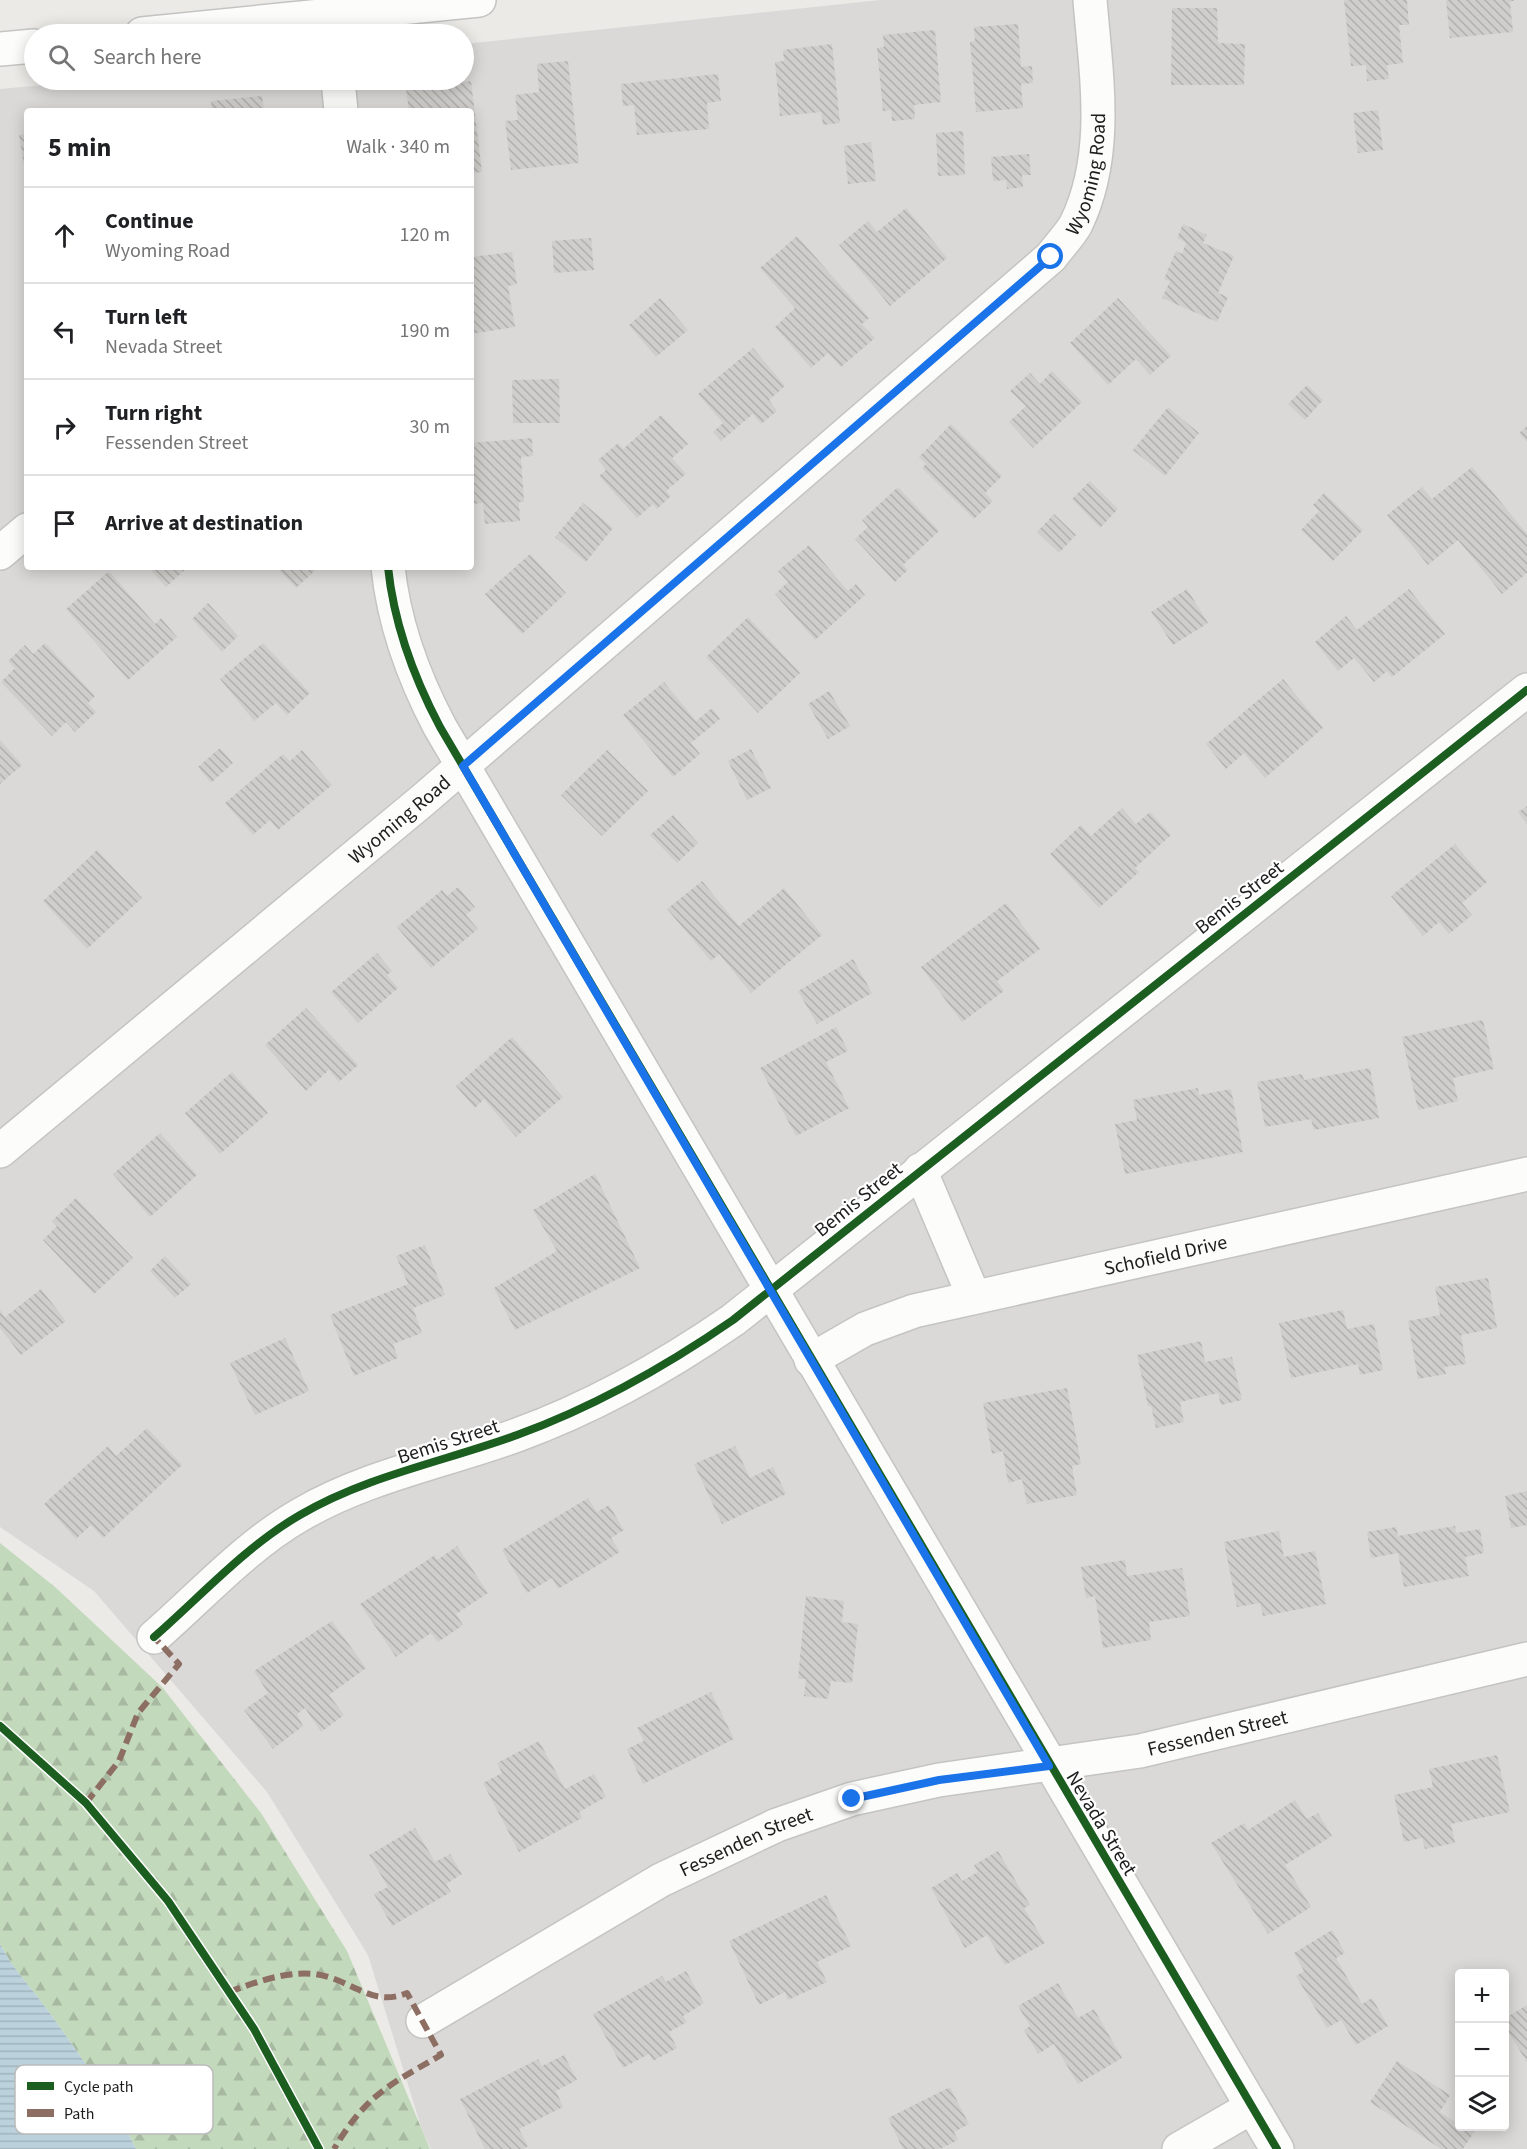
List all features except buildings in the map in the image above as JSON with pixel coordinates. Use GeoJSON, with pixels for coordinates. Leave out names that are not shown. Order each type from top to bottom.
{"type":"FeatureCollection","features":[{"type":"Feature","properties":{"kind":"street"},"geometry":{"type":"LineString","coordinates":[[251,24],[479,0]]}},
{"type":"Feature","properties":{"kind":"street","name":"Wyoming Road"},"geometry":{"type":"LineString","coordinates":[[0,1151],[463,766],[1051,257],[1075,225],[1089,190],[1097,157],[1098,112],[1090,0]]}},
{"type":"Feature","properties":{"kind":"street"},"geometry":{"type":"LineString","coordinates":[[0,49],[24,47]]}},
{"type":"Feature","properties":{"kind":"street"},"geometry":{"type":"LineString","coordinates":[[339,90],[341,108]]}},
{"type":"Feature","properties":{"kind":"street"},"geometry":{"type":"LineString","coordinates":[[0,553],[24,533]]}},
{"type":"Feature","properties":{"kind":"street","name":"Nevada Street"},"geometry":{"type":"LineString","coordinates":[[389,570],[401,638],[412,671],[463,766],[1049,1766],[1277,2149]]}},
{"type":"Feature","properties":{"kind":"street","name":"Bemis Street"},"geometry":{"type":"LineString","coordinates":[[154,1637],[260,1543],[300,1514],[363,1486],[516,1435],[598,1401],[700,1342],[771,1291],[920,1170],[1527,690]]}},
{"type":"Feature","properties":{"kind":"street"},"geometry":{"type":"LineString","coordinates":[[920,1170],[974,1297]]}},
{"type":"Feature","properties":{"kind":"street","name":"Schofield Drive"},"geometry":{"type":"LineString","coordinates":[[811,1360],[890,1319],[974,1297],[1527,1174]]}},
{"type":"Feature","properties":{"kind":"street","name":"Fessenden Street"},"geometry":{"type":"LineString","coordinates":[[423,2021],[625,1899],[777,1825],[852,1799],[895,1789],[1140,1751],[1527,1659]]}},
{"type":"Feature","properties":{"kind":"street"},"geometry":{"type":"LineString","coordinates":[[1179,2149],[1251,2107]]}},
{"type":"Feature","properties":{"kind":"shaded area"},"geometry":{"type":"Polygon","coordinates":[[[880,0],[1527,0],[1527,2149],[431,2149],[422,2130],[368,1955],[267,1792],[94,1591],[0,1527],[0,89],[24,87],[24,90],[474,90],[474,43],[880,0]]]}},
{"type":"Feature","properties":{"kind":"green space"},"geometry":{"type":"Polygon","coordinates":[[[0,1543],[55,1587],[162,1687],[261,1813],[347,1951],[430,2149],[136,2149],[128,2134],[213,2134],[213,2065],[86,2065],[0,1944],[0,1543]]]}},
{"type":"Feature","properties":{"kind":"water"},"geometry":{"type":"Polygon","coordinates":[[[0,1944],[86,2065],[15,2065],[15,2134],[128,2134],[136,2149],[0,2149],[0,1944]]]}},
{"type":"Feature","properties":{"kind":"marked path"},"geometry":{"type":"LineString","coordinates":[[86,1803],[119,1761],[138,1713],[179,1664],[154,1637]]}},
{"type":"Feature","properties":{"kind":"marked path"},"geometry":{"type":"LineString","coordinates":[[229,1992],[271,1978],[293,1974],[315,1974],[340,1981],[372,1995],[394,1997],[407,1993],[441,2055],[393,2084],[368,2103],[334,2149]]}},
{"type":"Feature","properties":{"kind":"cycle path"},"geometry":{"type":"LineString","coordinates":[[388,570],[395,609],[406,650],[421,689],[440,727],[1277,2149]]}},
{"type":"Feature","properties":{"kind":"cycle path"},"geometry":{"type":"LineString","coordinates":[[154,1637],[242,1556],[280,1527],[325,1501],[379,1479],[517,1435],[574,1412],[655,1370],[733,1320],[1527,690]]}},
{"type":"Feature","properties":{"kind":"cycle path"},"geometry":{"type":"LineString","coordinates":[[0,1726],[86,1803],[168,1901],[254,2029],[319,2149]]}},
{"type":"Feature","properties":{"kind":"route"},"geometry":{"type":"LineString","coordinates":[[852,1799],[939,1780],[1049,1766],[463,766],[1051,257]]}}]}
